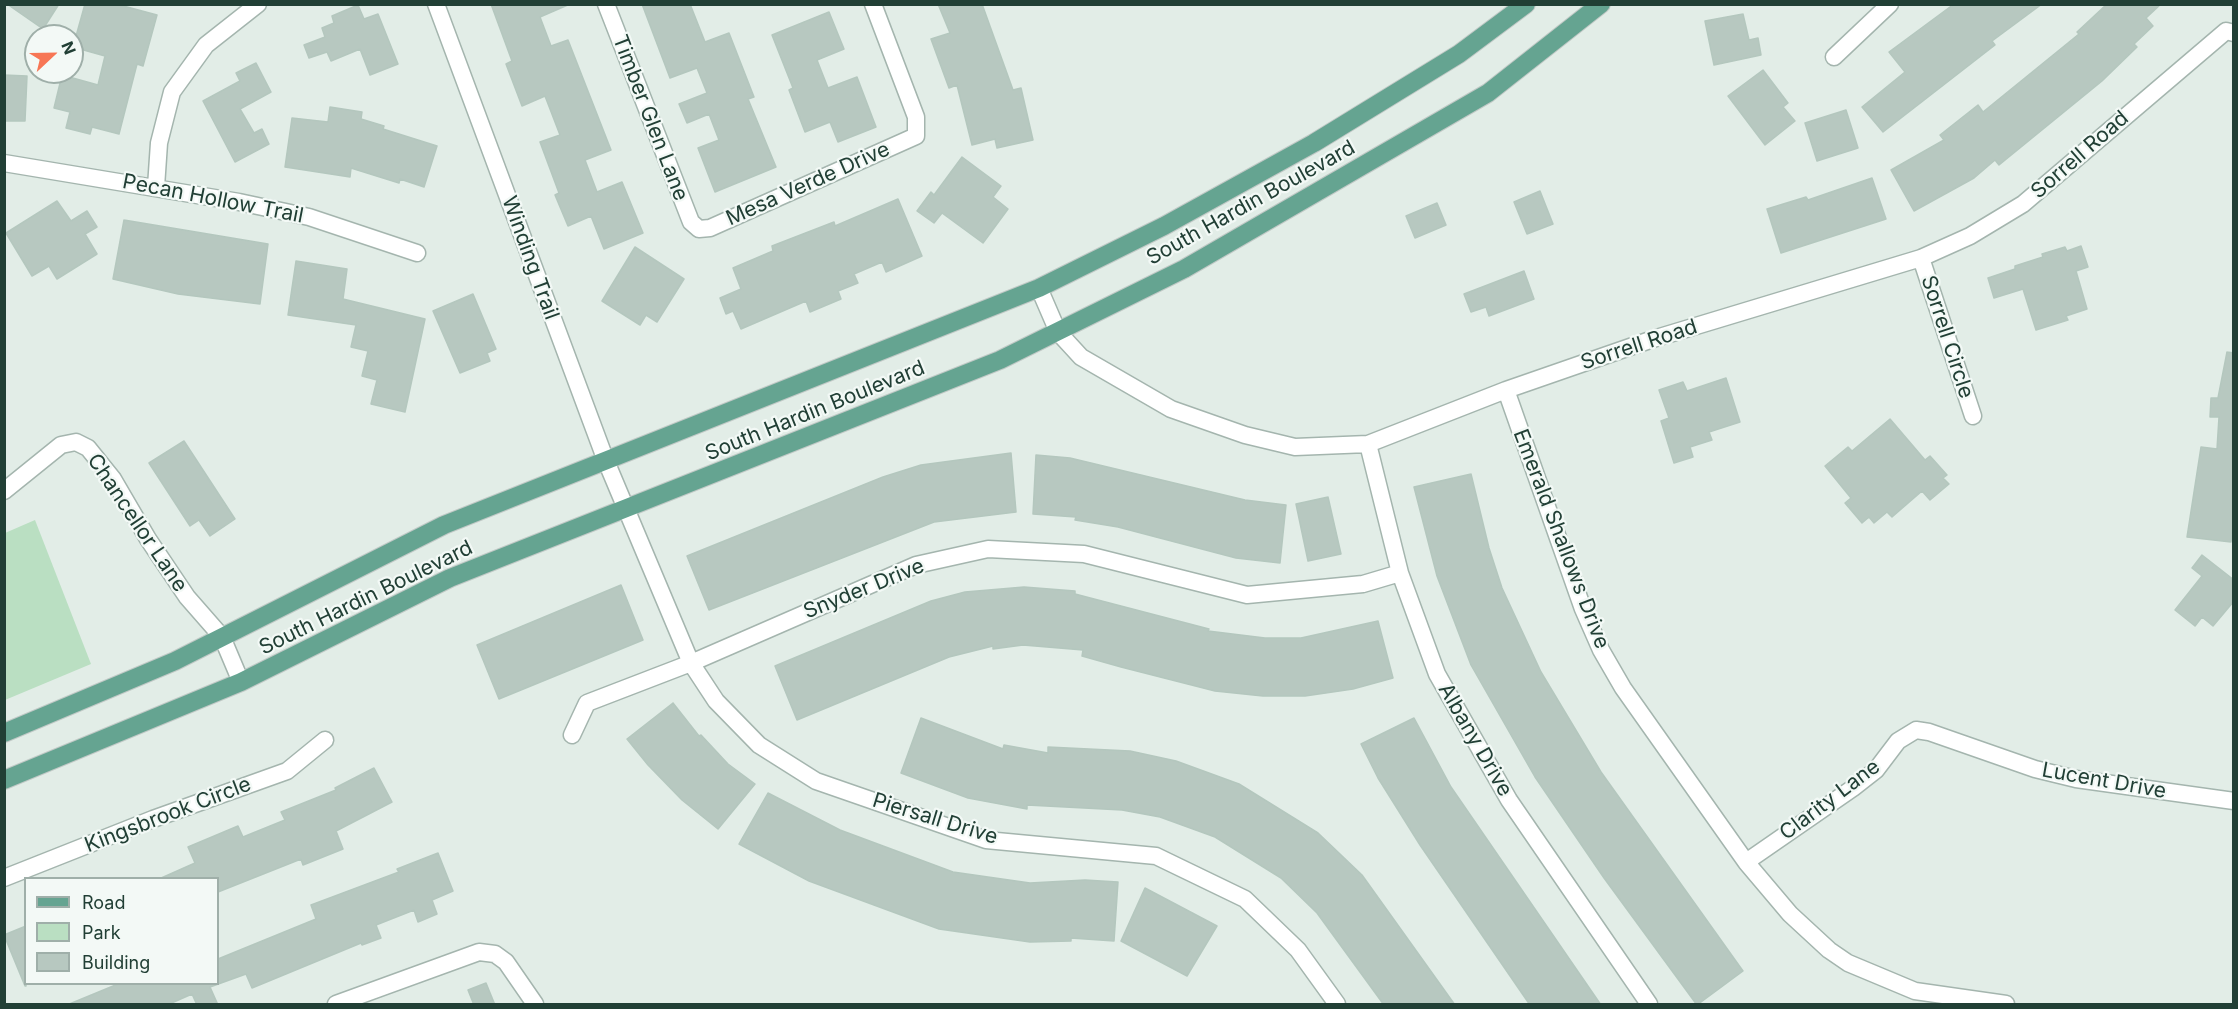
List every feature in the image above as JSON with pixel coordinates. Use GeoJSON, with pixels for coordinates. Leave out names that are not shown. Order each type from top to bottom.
{"type":"FeatureCollection","features":[{"type":"Feature","properties":{"kind":"main road","name":"South Hardin Boulevard"},"geometry":{"type":"LineString","coordinates":[[4,733],[174,661],[444,525],[1039,288],[1164,226],[1314,142],[1459,54],[1526,4]]}},
{"type":"Feature","properties":{"kind":"main road","name":"South Hardin Boulevard"},"geometry":{"type":"LineString","coordinates":[[4,780],[242,682],[450,578],[627,510],[989,365],[1058,332],[1184,269],[1488,93],[1601,4]]}},
{"type":"Feature","properties":{"kind":"street","name":"Winding Trail"},"geometry":{"type":"LineString","coordinates":[[436,4],[606,461],[627,510]]}},
{"type":"Feature","properties":{"kind":"street","name":"Timber Glen Lane"},"geometry":{"type":"LineString","coordinates":[[606,4],[691,222],[699,229]]}},
{"type":"Feature","properties":{"kind":"street","name":"Mesa Verde Drive"},"geometry":{"type":"LineString","coordinates":[[699,229],[710,228],[916,136],[916,117],[873,4]]}},
{"type":"Feature","properties":{"kind":"street"},"geometry":{"type":"LineString","coordinates":[[1834,57],[1890,4]]}},
{"type":"Feature","properties":{"kind":"street"},"geometry":{"type":"LineString","coordinates":[[156,187],[159,143],[172,92],[206,45],[248,6]]}},
{"type":"Feature","properties":{"kind":"street","name":"Sorrell Road"},"geometry":{"type":"LineString","coordinates":[[1039,288],[1058,332],[1081,357],[1171,409],[1224,428],[1295,447],[1368,444],[1506,390],[1653,339],[1921,258],[1970,236],[2024,204],[2230,32]]}},
{"type":"Feature","properties":{"kind":"street","name":"Pecan Hollow Trail"},"geometry":{"type":"LineString","coordinates":[[4,163],[156,187],[309,217],[417,253]]}},
{"type":"Feature","properties":{"kind":"street","name":"Sorrell Circle"},"geometry":{"type":"LineString","coordinates":[[1921,258],[1972,416]]}},
{"type":"Feature","properties":{"kind":"street","name":"Emerald Shallows Drive"},"geometry":{"type":"LineString","coordinates":[[1506,390],[1583,609],[1601,650],[1623,688],[1746,862],[1790,914],[1829,950],[1912,998],[2006,1005]]}},
{"type":"Feature","properties":{"kind":"street","name":"Chancellor Lane"},"geometry":{"type":"LineString","coordinates":[[4,491],[61,445],[76,442],[88,448],[113,479],[148,539],[187,597],[222,637],[242,682]]}},
{"type":"Feature","properties":{"kind":"street","name":"Albany Drive"},"geometry":{"type":"LineString","coordinates":[[1368,444],[1400,573],[1437,675],[1503,790],[1649,1005]]}},
{"type":"Feature","properties":{"kind":"street","name":"Piersall Drive"},"geometry":{"type":"LineString","coordinates":[[627,510],[691,663],[716,701],[759,745],[816,781],[986,840],[1156,856],[1245,899],[1298,950],[1336,1005]]}},
{"type":"Feature","properties":{"kind":"street","name":"Snyder Drive"},"geometry":{"type":"LineString","coordinates":[[572,735],[587,703],[691,663],[916,565],[988,549],[1084,554],[1247,595],[1363,584],[1400,573]]}},
{"type":"Feature","properties":{"kind":"street","name":"Lucent Drive"},"geometry":{"type":"LineString","coordinates":[[1909,732],[1923,730],[2035,769],[2076,779],[2234,801]]}},
{"type":"Feature","properties":{"kind":"street","name":"Clarity Lane"},"geometry":{"type":"LineString","coordinates":[[1746,862],[1876,770],[1898,741],[1909,732]]}},
{"type":"Feature","properties":{"kind":"street","name":"Kingsbrook Circle"},"geometry":{"type":"LineString","coordinates":[[4,878],[153,819],[287,771],[325,740]]}},
{"type":"Feature","properties":{"kind":"street"},"geometry":{"type":"LineString","coordinates":[[336,1005],[479,952],[495,954],[506,962],[535,1005]]}},
{"type":"Feature","properties":{"kind":"green space"},"geometry":{"type":"Polygon","coordinates":[[[35,520],[91,664],[5,700],[5,533],[35,520]]]}},
{"type":"Feature","properties":{"kind":"building"},"geometry":{"type":"Polygon","coordinates":[[[7,4],[59,4],[46,24],[36,24],[7,4]]]}},
{"type":"Feature","properties":{"kind":"building"},"geometry":{"type":"Polygon","coordinates":[[[85,4],[116,4],[157,15],[143,66],[137,64],[119,134],[92,127],[90,134],[66,128],[70,112],[54,108],[60,84],[84,84],[84,81],[98,85],[105,56],[84,50],[84,24],[79,24],[85,4]]]}},
{"type":"Feature","properties":{"kind":"building"},"geometry":{"type":"Polygon","coordinates":[[[491,4],[570,4],[540,17],[551,46],[568,40],[611,150],[585,160],[597,192],[622,182],[643,233],[604,249],[591,216],[568,226],[555,195],[559,193],[540,142],[560,135],[545,96],[522,106],[506,64],[512,61],[491,4]]]}},
{"type":"Feature","properties":{"kind":"building"},"geometry":{"type":"Polygon","coordinates":[[[642,4],[690,4],[705,42],[729,33],[754,97],[748,99],[776,167],[715,192],[698,148],[719,140],[709,114],[687,123],[679,104],[707,93],[697,68],[670,78],[642,4]]]}},
{"type":"Feature","properties":{"kind":"building"},"geometry":{"type":"Polygon","coordinates":[[[938,4],[982,4],[1013,90],[1021,88],[1033,140],[997,148],[995,139],[972,145],[957,85],[949,88],[931,39],[950,33],[938,4]]]}},
{"type":"Feature","properties":{"kind":"building"},"geometry":{"type":"Polygon","coordinates":[[[1954,4],[2042,4],[1992,41],[1995,45],[1883,132],[1862,107],[1905,72],[1889,52],[1954,4]]]}},
{"type":"Feature","properties":{"kind":"building"},"geometry":{"type":"Polygon","coordinates":[[[2107,4],[2161,4],[2146,18],[2153,26],[2134,44],[2137,47],[2102,81],[1999,165],[1995,160],[1974,178],[1914,211],[1891,170],[1944,140],[1940,135],[1978,105],[1983,112],[2079,34],[2077,32],[2107,4]]]}},
{"type":"Feature","properties":{"kind":"building"},"geometry":{"type":"Polygon","coordinates":[[[358,5],[364,19],[378,14],[398,64],[370,75],[360,49],[331,61],[327,52],[309,58],[304,45],[325,37],[322,28],[334,23],[332,16],[358,5]]]}},
{"type":"Feature","properties":{"kind":"building"},"geometry":{"type":"Polygon","coordinates":[[[829,12],[844,49],[817,60],[828,88],[857,77],[876,127],[838,142],[830,122],[805,132],[789,90],[793,88],[772,35],[829,12]]]}},
{"type":"Feature","properties":{"kind":"building"},"geometry":{"type":"Polygon","coordinates":[[[1743,14],[1749,40],[1758,38],[1761,55],[1714,65],[1705,21],[1743,14]]]}},
{"type":"Feature","properties":{"kind":"building"},"geometry":{"type":"Polygon","coordinates":[[[256,63],[271,92],[240,109],[254,133],[262,129],[269,144],[235,162],[203,101],[240,81],[236,73],[256,63]]]}},
{"type":"Feature","properties":{"kind":"building"},"geometry":{"type":"Polygon","coordinates":[[[1763,70],[1788,103],[1783,107],[1795,121],[1765,145],[1728,96],[1763,70]]]}},
{"type":"Feature","properties":{"kind":"building"},"geometry":{"type":"Polygon","coordinates":[[[4,75],[24,76],[24,84],[27,84],[25,121],[4,121],[4,75]]]}},
{"type":"Feature","properties":{"kind":"building"},"geometry":{"type":"Polygon","coordinates":[[[330,107],[362,112],[361,119],[384,126],[383,129],[437,146],[424,187],[400,179],[399,183],[351,168],[350,177],[285,167],[292,118],[328,122],[330,107]]]}},
{"type":"Feature","properties":{"kind":"building"},"geometry":{"type":"Polygon","coordinates":[[[1846,110],[1858,148],[1817,161],[1805,123],[1846,110]]]}},
{"type":"Feature","properties":{"kind":"building"},"geometry":{"type":"Polygon","coordinates":[[[962,157],[1001,186],[993,197],[1008,209],[983,243],[942,213],[934,223],[917,211],[931,192],[934,195],[962,157]]]}},
{"type":"Feature","properties":{"kind":"building"},"geometry":{"type":"Polygon","coordinates":[[[1872,178],[1886,219],[1781,253],[1767,209],[1806,197],[1808,200],[1872,178]]]}},
{"type":"Feature","properties":{"kind":"building"},"geometry":{"type":"Polygon","coordinates":[[[1540,191],[1553,224],[1527,234],[1514,202],[1540,191]]]}},
{"type":"Feature","properties":{"kind":"building"},"geometry":{"type":"Polygon","coordinates":[[[898,199],[922,256],[886,272],[882,262],[854,274],[858,283],[838,291],[841,299],[810,312],[806,301],[741,329],[733,311],[726,314],[720,298],[741,289],[733,268],[773,251],[772,246],[834,222],[835,226],[898,199]]]}},
{"type":"Feature","properties":{"kind":"building"},"geometry":{"type":"Polygon","coordinates":[[[57,201],[71,221],[87,211],[97,227],[85,234],[97,254],[57,279],[49,266],[32,276],[6,233],[57,201]]]}},
{"type":"Feature","properties":{"kind":"building"},"geometry":{"type":"Polygon","coordinates":[[[1437,203],[1446,225],[1415,238],[1406,216],[1437,203]]]}},
{"type":"Feature","properties":{"kind":"building"},"geometry":{"type":"Polygon","coordinates":[[[124,220],[268,244],[260,304],[178,294],[113,279],[124,220]]]}},
{"type":"Feature","properties":{"kind":"building"},"geometry":{"type":"Polygon","coordinates":[[[2081,246],[2088,267],[2076,271],[2087,309],[2066,316],[2068,320],[2036,330],[2023,289],[1994,298],[1988,278],[2043,257],[2042,254],[2065,247],[2067,251],[2081,246]]]}},
{"type":"Feature","properties":{"kind":"building"},"geometry":{"type":"Polygon","coordinates":[[[635,247],[684,279],[657,322],[646,315],[640,325],[602,301],[635,247]]]}},
{"type":"Feature","properties":{"kind":"building"},"geometry":{"type":"Polygon","coordinates":[[[296,261],[347,269],[343,299],[425,319],[405,412],[371,404],[377,380],[362,376],[368,351],[351,347],[356,325],[288,315],[296,261]]]}},
{"type":"Feature","properties":{"kind":"building"},"geometry":{"type":"Polygon","coordinates":[[[1524,271],[1534,299],[1489,316],[1486,307],[1471,312],[1464,294],[1524,271]]]}},
{"type":"Feature","properties":{"kind":"building"},"geometry":{"type":"Polygon","coordinates":[[[473,294],[496,349],[487,353],[490,361],[460,373],[433,311],[473,294]]]}},
{"type":"Feature","properties":{"kind":"building"},"geometry":{"type":"Polygon","coordinates":[[[2227,352],[2234,353],[2234,517],[2231,542],[2187,537],[2201,447],[2217,449],[2219,417],[2210,417],[2211,398],[2218,398],[2227,352]]]}},
{"type":"Feature","properties":{"kind":"building"},"geometry":{"type":"Polygon","coordinates":[[[1726,378],[1740,422],[1709,432],[1712,440],[1690,447],[1693,457],[1674,463],[1661,421],[1669,418],[1659,390],[1683,382],[1687,391],[1726,378]]]}},
{"type":"Feature","properties":{"kind":"building"},"geometry":{"type":"Polygon","coordinates":[[[1890,419],[1925,460],[1930,456],[1947,475],[1943,478],[1949,484],[1930,500],[1922,491],[1892,517],[1887,512],[1874,523],[1869,517],[1862,523],[1845,503],[1851,498],[1825,466],[1848,447],[1852,451],[1890,419]]]}},
{"type":"Feature","properties":{"kind":"building"},"geometry":{"type":"Polygon","coordinates":[[[184,441],[235,519],[210,536],[199,520],[190,526],[149,463],[184,441]]]}},
{"type":"Feature","properties":{"kind":"building"},"geometry":{"type":"Polygon","coordinates":[[[1011,453],[1016,512],[934,522],[709,610],[687,556],[883,477],[921,465],[1011,453]]]}},
{"type":"Feature","properties":{"kind":"building"},"geometry":{"type":"Polygon","coordinates":[[[1036,455],[1070,458],[1245,500],[1286,505],[1280,563],[1236,558],[1118,527],[1075,520],[1076,517],[1033,514],[1036,455]]]}},
{"type":"Feature","properties":{"kind":"building"},"geometry":{"type":"Polygon","coordinates":[[[1471,474],[1489,548],[1502,588],[1541,672],[1601,772],[1743,971],[1697,1005],[1604,878],[1535,777],[1471,665],[1437,576],[1414,487],[1471,474]]]}},
{"type":"Feature","properties":{"kind":"building"},"geometry":{"type":"Polygon","coordinates":[[[1328,497],[1341,554],[1308,561],[1296,504],[1328,497]]]}},
{"type":"Feature","properties":{"kind":"building"},"geometry":{"type":"Polygon","coordinates":[[[2202,555],[2234,580],[2234,601],[2213,626],[2202,617],[2195,626],[2175,610],[2202,576],[2192,568],[2202,555]]]}},
{"type":"Feature","properties":{"kind":"building"},"geometry":{"type":"Polygon","coordinates":[[[621,585],[643,640],[499,699],[477,645],[621,585]]]}},
{"type":"Feature","properties":{"kind":"building"},"geometry":{"type":"Polygon","coordinates":[[[1024,587],[1075,591],[1075,594],[1209,629],[1208,631],[1265,638],[1301,638],[1378,621],[1393,678],[1353,689],[1305,696],[1263,696],[1215,691],[1121,667],[1082,656],[1083,650],[1023,645],[993,649],[993,646],[949,657],[797,720],[775,666],[931,601],[965,592],[1024,587]]]}},
{"type":"Feature","properties":{"kind":"building"},"geometry":{"type":"Polygon","coordinates":[[[673,703],[699,736],[701,735],[728,764],[755,784],[718,829],[682,800],[648,765],[627,739],[673,703]]]}},
{"type":"Feature","properties":{"kind":"building"},"geometry":{"type":"Polygon","coordinates":[[[921,718],[1003,749],[1004,745],[1048,753],[1048,747],[1130,751],[1176,761],[1239,784],[1318,833],[1362,875],[1455,1005],[1384,1005],[1317,913],[1281,878],[1215,837],[1160,817],[1122,810],[1027,805],[1027,809],[968,798],[901,773],[921,718]]]}},
{"type":"Feature","properties":{"kind":"building"},"geometry":{"type":"Polygon","coordinates":[[[1414,718],[1451,787],[1601,1005],[1530,1005],[1420,845],[1378,778],[1361,744],[1414,718]]]}},
{"type":"Feature","properties":{"kind":"building"},"geometry":{"type":"Polygon","coordinates":[[[374,768],[392,802],[336,831],[343,849],[303,865],[301,859],[219,892],[219,877],[164,877],[195,863],[188,847],[238,826],[243,837],[285,820],[281,812],[336,790],[335,788],[374,768]]]}},
{"type":"Feature","properties":{"kind":"building"},"geometry":{"type":"Polygon","coordinates":[[[768,793],[840,830],[953,872],[1030,883],[1085,880],[1118,882],[1114,941],[1071,938],[1071,941],[1030,942],[939,929],[809,881],[739,844],[768,793]]]}},
{"type":"Feature","properties":{"kind":"building"},"geometry":{"type":"Polygon","coordinates":[[[438,853],[453,891],[432,900],[437,914],[418,922],[414,910],[376,925],[381,938],[362,945],[361,943],[252,988],[246,974],[219,984],[219,959],[316,919],[311,905],[399,872],[397,869],[438,853]]]}},
{"type":"Feature","properties":{"kind":"building"},"geometry":{"type":"Polygon","coordinates":[[[1145,888],[1217,926],[1187,976],[1121,941],[1145,888]]]}},
{"type":"Feature","properties":{"kind":"building"},"geometry":{"type":"Polygon","coordinates":[[[24,927],[24,984],[4,935],[24,927]]]}},
{"type":"Feature","properties":{"kind":"building"},"geometry":{"type":"Polygon","coordinates":[[[486,983],[495,1005],[474,1005],[468,990],[486,983]]]}},
{"type":"Feature","properties":{"kind":"building"},"geometry":{"type":"Polygon","coordinates":[[[116,985],[216,985],[210,987],[218,1005],[197,1005],[192,994],[167,1005],[67,1005],[116,985]]]}}]}
